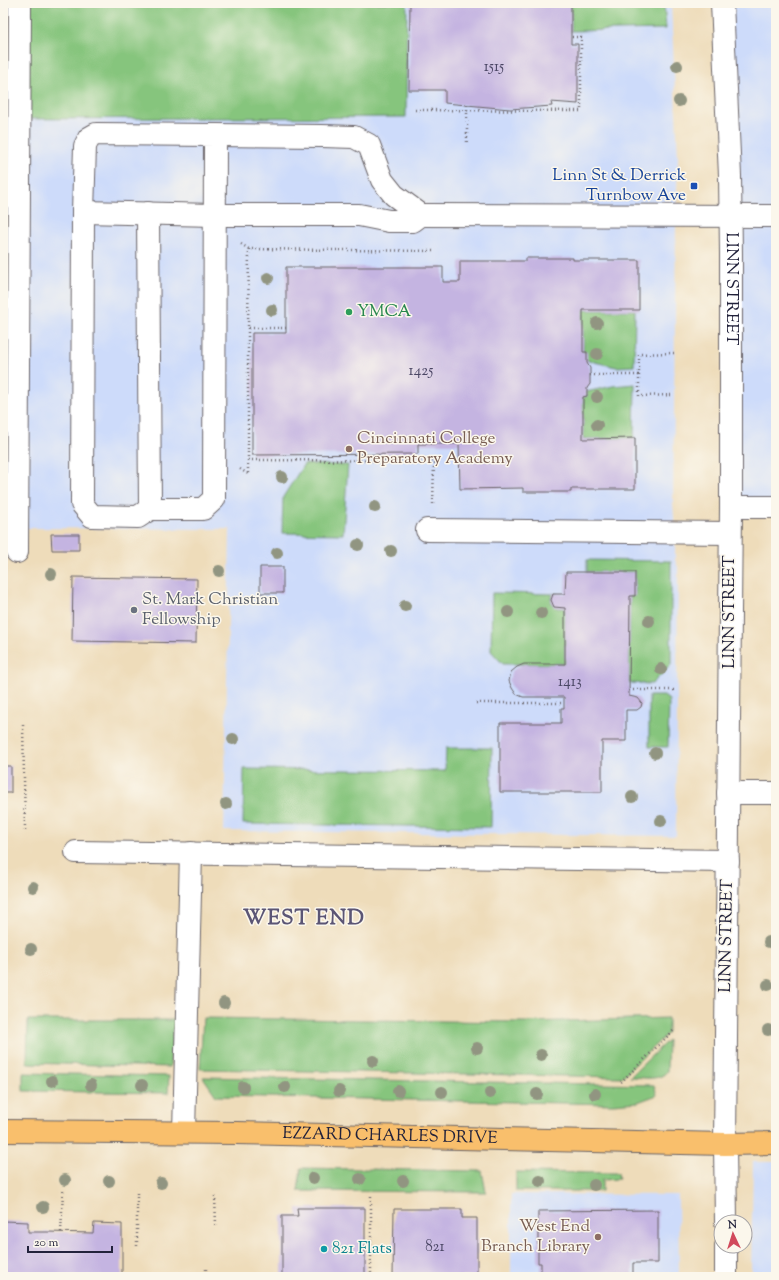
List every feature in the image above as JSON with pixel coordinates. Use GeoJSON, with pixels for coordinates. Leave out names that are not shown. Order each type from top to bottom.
{"type":"FeatureCollection","features":[{"type":"Feature","properties":{"kind":"main road","name":"EZZARD CHARLES DRIVE"},"geometry":{"type":"LineString","coordinates":[[3,1131],[184,1132],[725,1144],[776,1143]]}},
{"type":"Feature","properties":{"kind":"street"},"geometry":{"type":"LineString","coordinates":[[17,552],[20,3]]}},
{"type":"Feature","properties":{"kind":"street","name":"LINN STREET"},"geometry":{"type":"LineString","coordinates":[[722,3],[730,176],[731,508],[725,1144],[726,1214]]}},
{"type":"Feature","properties":{"kind":"street"},"geometry":{"type":"LineString","coordinates":[[215,135],[214,499],[202,510],[150,509],[138,517],[92,516],[82,504],[83,212],[85,146],[89,138],[96,134],[215,135],[322,136],[354,137],[369,146],[382,180],[394,196],[421,215],[776,216]]}},
{"type":"Feature","properties":{"kind":"street"},"geometry":{"type":"LineString","coordinates":[[83,212],[215,215],[359,215],[389,221],[413,221],[421,215]]}},
{"type":"Feature","properties":{"kind":"street"},"geometry":{"type":"LineString","coordinates":[[148,213],[150,509]]}},
{"type":"Feature","properties":{"kind":"street"},"geometry":{"type":"LineString","coordinates":[[731,508],[776,507]]}},
{"type":"Feature","properties":{"kind":"street"},"geometry":{"type":"LineString","coordinates":[[430,521],[730,533]]}},
{"type":"Feature","properties":{"kind":"street"},"geometry":{"type":"LineString","coordinates":[[728,793],[776,793]]}},
{"type":"Feature","properties":{"kind":"street"},"geometry":{"type":"LineString","coordinates":[[76,852],[728,861]]}},
{"type":"Feature","properties":{"kind":"street"},"geometry":{"type":"LineString","coordinates":[[184,1132],[191,853]]}},
{"type":"Feature","properties":{"kind":"street"},"geometry":{"type":"LineString","coordinates":[[726,1254],[726,1277]]}},
{"type":"Feature","properties":{"kind":"path"},"geometry":{"type":"LineString","coordinates":[[415,110],[581,111],[581,37],[571,37]]}},
{"type":"Feature","properties":{"kind":"path"},"geometry":{"type":"LineString","coordinates":[[467,105],[467,143]]}},
{"type":"Feature","properties":{"kind":"path"},"geometry":{"type":"LineString","coordinates":[[248,474],[249,249],[436,251]]}},
{"type":"Feature","properties":{"kind":"path"},"geometry":{"type":"LineString","coordinates":[[248,328],[286,328]]}},
{"type":"Feature","properties":{"kind":"path"},"geometry":{"type":"LineString","coordinates":[[674,354],[639,354],[639,396],[674,395]]}},
{"type":"Feature","properties":{"kind":"path"},"geometry":{"type":"LineString","coordinates":[[590,375],[639,375]]}},
{"type":"Feature","properties":{"kind":"path"},"geometry":{"type":"LineString","coordinates":[[248,460],[434,461],[430,521]]}},
{"type":"Feature","properties":{"kind":"path"},"geometry":{"type":"LineString","coordinates":[[629,690],[677,690]]}},
{"type":"Feature","properties":{"kind":"path"},"geometry":{"type":"LineString","coordinates":[[476,703],[564,703]]}},
{"type":"Feature","properties":{"kind":"path"},"geometry":{"type":"LineString","coordinates":[[23,725],[25,830]]}},
{"type":"Feature","properties":{"kind":"path"},"geometry":{"type":"LineString","coordinates":[[621,1082],[674,1030]]}},
{"type":"Feature","properties":{"kind":"path"},"geometry":{"type":"LineString","coordinates":[[61,1232],[63,1191]]}},
{"type":"Feature","properties":{"kind":"path"},"geometry":{"type":"LineString","coordinates":[[137,1193],[138,1246]]}},
{"type":"Feature","properties":{"kind":"path"},"geometry":{"type":"LineString","coordinates":[[215,1196],[216,1225]]}},
{"type":"Feature","properties":{"kind":"path"},"geometry":{"type":"LineString","coordinates":[[371,1277],[372,1196]]}},
{"type":"Feature","properties":{"kind":"path"},"geometry":{"type":"LineString","coordinates":[[206,1268],[206,1277]]}},
{"type":"Feature","properties":{"kind":"shaded area","name":"Cincinnati College Preparatory Academy"},"geometry":{"type":"Polygon","coordinates":[[[407,3],[671,3],[678,158],[673,503],[675,560],[678,567],[676,836],[224,831],[230,529],[25,528],[25,119],[406,117],[407,3]]]}},
{"type":"Feature","properties":{"kind":"shaded area"},"geometry":{"type":"Polygon","coordinates":[[[722,3],[776,3],[776,507],[731,507],[722,3]]]}},
{"type":"Feature","properties":{"kind":"shaded area"},"geometry":{"type":"Polygon","coordinates":[[[753,1162],[776,1162],[776,1277],[751,1277],[751,1254],[753,1254],[753,1162]]]}},
{"type":"Feature","properties":{"kind":"shaded area"},"geometry":{"type":"Polygon","coordinates":[[[511,1194],[678,1195],[679,1277],[511,1277],[511,1194]]]}},
{"type":"Feature","properties":{"kind":"green space"},"geometry":{"type":"Polygon","coordinates":[[[20,3],[407,3],[406,117],[19,119],[20,3]]]}},
{"type":"Feature","properties":{"kind":"green space"},"geometry":{"type":"Polygon","coordinates":[[[571,3],[664,3],[666,29],[571,31],[571,3]]]}},
{"type":"Feature","properties":{"kind":"green space"},"geometry":{"type":"Polygon","coordinates":[[[583,310],[635,310],[634,366],[616,367],[586,360],[587,352],[583,352],[583,310]]]}},
{"type":"Feature","properties":{"kind":"green space"},"geometry":{"type":"Polygon","coordinates":[[[635,384],[634,438],[583,439],[583,397],[587,396],[586,392],[613,386],[635,384]]]}},
{"type":"Feature","properties":{"kind":"green space"},"geometry":{"type":"Polygon","coordinates":[[[304,464],[348,465],[343,534],[282,533],[283,497],[304,464]]]}},
{"type":"Feature","properties":{"kind":"green space"},"geometry":{"type":"Polygon","coordinates":[[[587,560],[671,561],[671,665],[652,684],[629,683],[630,596],[635,596],[635,572],[587,572],[587,560]]]}},
{"type":"Feature","properties":{"kind":"green space"},"geometry":{"type":"Polygon","coordinates":[[[492,593],[557,594],[551,597],[552,604],[557,608],[565,608],[565,664],[503,664],[491,651],[492,593]]]}},
{"type":"Feature","properties":{"kind":"green space"},"geometry":{"type":"Polygon","coordinates":[[[649,696],[664,696],[669,700],[668,747],[649,747],[649,696]]]}},
{"type":"Feature","properties":{"kind":"green space"},"geometry":{"type":"Polygon","coordinates":[[[446,748],[492,748],[491,827],[243,824],[244,769],[445,771],[446,748]]]}},
{"type":"Feature","properties":{"kind":"green space"},"geometry":{"type":"Polygon","coordinates":[[[203,1018],[526,1022],[668,1018],[668,1033],[622,1077],[200,1069],[203,1018]]]}},
{"type":"Feature","properties":{"kind":"green space"},"geometry":{"type":"Polygon","coordinates":[[[28,1020],[174,1020],[170,1067],[27,1063],[28,1020]]]}},
{"type":"Feature","properties":{"kind":"green space"},"geometry":{"type":"Polygon","coordinates":[[[668,1040],[667,1071],[664,1074],[655,1078],[630,1077],[668,1040]]]}},
{"type":"Feature","properties":{"kind":"green space"},"geometry":{"type":"Polygon","coordinates":[[[23,1073],[169,1076],[168,1093],[23,1091],[23,1073]]]}},
{"type":"Feature","properties":{"kind":"green space"},"geometry":{"type":"Polygon","coordinates":[[[203,1077],[654,1085],[657,1095],[638,1102],[613,1104],[216,1096],[203,1077]]]}},
{"type":"Feature","properties":{"kind":"green space"},"geometry":{"type":"Polygon","coordinates":[[[301,1168],[482,1171],[486,1192],[298,1191],[301,1168]]]}},
{"type":"Feature","properties":{"kind":"green space"},"geometry":{"type":"Polygon","coordinates":[[[516,1172],[618,1173],[619,1179],[602,1180],[602,1191],[516,1191],[516,1172]]]}},
{"type":"Feature","properties":{"kind":"building"},"geometry":{"type":"Polygon","coordinates":[[[410,3],[571,3],[571,44],[578,44],[578,104],[551,102],[552,106],[510,109],[445,103],[445,90],[409,90],[410,3]]]}},
{"type":"Feature","properties":{"kind":"building"},"geometry":{"type":"Polygon","coordinates":[[[526,258],[639,260],[639,310],[583,310],[583,352],[587,352],[587,363],[590,368],[590,384],[587,388],[587,396],[583,397],[583,439],[635,438],[635,489],[571,489],[571,492],[523,492],[523,488],[460,489],[459,444],[418,444],[418,454],[252,455],[252,333],[286,333],[286,267],[443,267],[443,282],[460,282],[460,261],[526,261],[526,258]]]}},
{"type":"Feature","properties":{"kind":"building"},"geometry":{"type":"Polygon","coordinates":[[[51,534],[79,534],[79,550],[52,550],[51,534]]]}},
{"type":"Feature","properties":{"kind":"building"},"geometry":{"type":"Polygon","coordinates":[[[260,567],[283,567],[283,593],[260,593],[260,567]]]}},
{"type":"Feature","properties":{"kind":"building"},"geometry":{"type":"Polygon","coordinates":[[[566,572],[635,572],[635,596],[630,596],[629,696],[638,698],[642,703],[641,707],[637,710],[626,710],[626,741],[602,741],[602,792],[500,792],[500,723],[561,723],[561,708],[564,708],[564,697],[523,697],[516,694],[509,681],[511,672],[524,664],[565,664],[565,608],[554,607],[551,600],[553,594],[565,594],[566,572]]]}},
{"type":"Feature","properties":{"kind":"building","name":"St. Mark Christian Fellowship"},"geometry":{"type":"Polygon","coordinates":[[[73,577],[197,579],[196,643],[72,641],[73,577]]]}},
{"type":"Feature","properties":{"kind":"building"},"geometry":{"type":"Polygon","coordinates":[[[3,766],[11,766],[11,793],[3,793],[3,766]]]}},
{"type":"Feature","properties":{"kind":"building","name":"821 Flats"},"geometry":{"type":"Polygon","coordinates":[[[297,1208],[365,1208],[365,1277],[282,1277],[282,1216],[298,1216],[297,1208]]]}},
{"type":"Feature","properties":{"kind":"building","name":"821 Flats"},"geometry":{"type":"Polygon","coordinates":[[[394,1209],[462,1209],[462,1218],[477,1218],[477,1277],[393,1277],[394,1209]]]}},
{"type":"Feature","properties":{"kind":"building","name":"West End Branch Library"},"geometry":{"type":"Polygon","coordinates":[[[658,1210],[658,1263],[633,1263],[633,1277],[541,1277],[541,1263],[538,1263],[538,1211],[658,1210]]]}},
{"type":"Feature","properties":{"kind":"building"},"geometry":{"type":"Polygon","coordinates":[[[3,1221],[28,1222],[28,1232],[93,1233],[94,1223],[122,1224],[122,1277],[16,1275],[16,1277],[3,1277],[3,1221]]]}},
{"type":"Feature","properties":{"kind":"place","name":"Linn St & Derrick Turnbow Ave"},"geometry":{"type":"Point","coordinates":[694,186]}},
{"type":"Feature","properties":{"kind":"place","name":"YMCA"},"geometry":{"type":"Point","coordinates":[349,312]}},
{"type":"Feature","properties":{"kind":"place","name":"Cincinnati College Preparatory Academy"},"geometry":{"type":"Point","coordinates":[349,449]}},
{"type":"Feature","properties":{"kind":"place","name":"St. Mark Christian Fellowship"},"geometry":{"type":"Point","coordinates":[134,610]}},
{"type":"Feature","properties":{"kind":"place","name":"West End Branch Library"},"geometry":{"type":"Point","coordinates":[598,1237]}},
{"type":"Feature","properties":{"kind":"place","name":"821 Flats"},"geometry":{"type":"Point","coordinates":[324,1249]}},
{"type":"Feature","properties":{"kind":"district","name":"WEST END"},"geometry":{"type":"Point","coordinates":[304,919]}}]}
